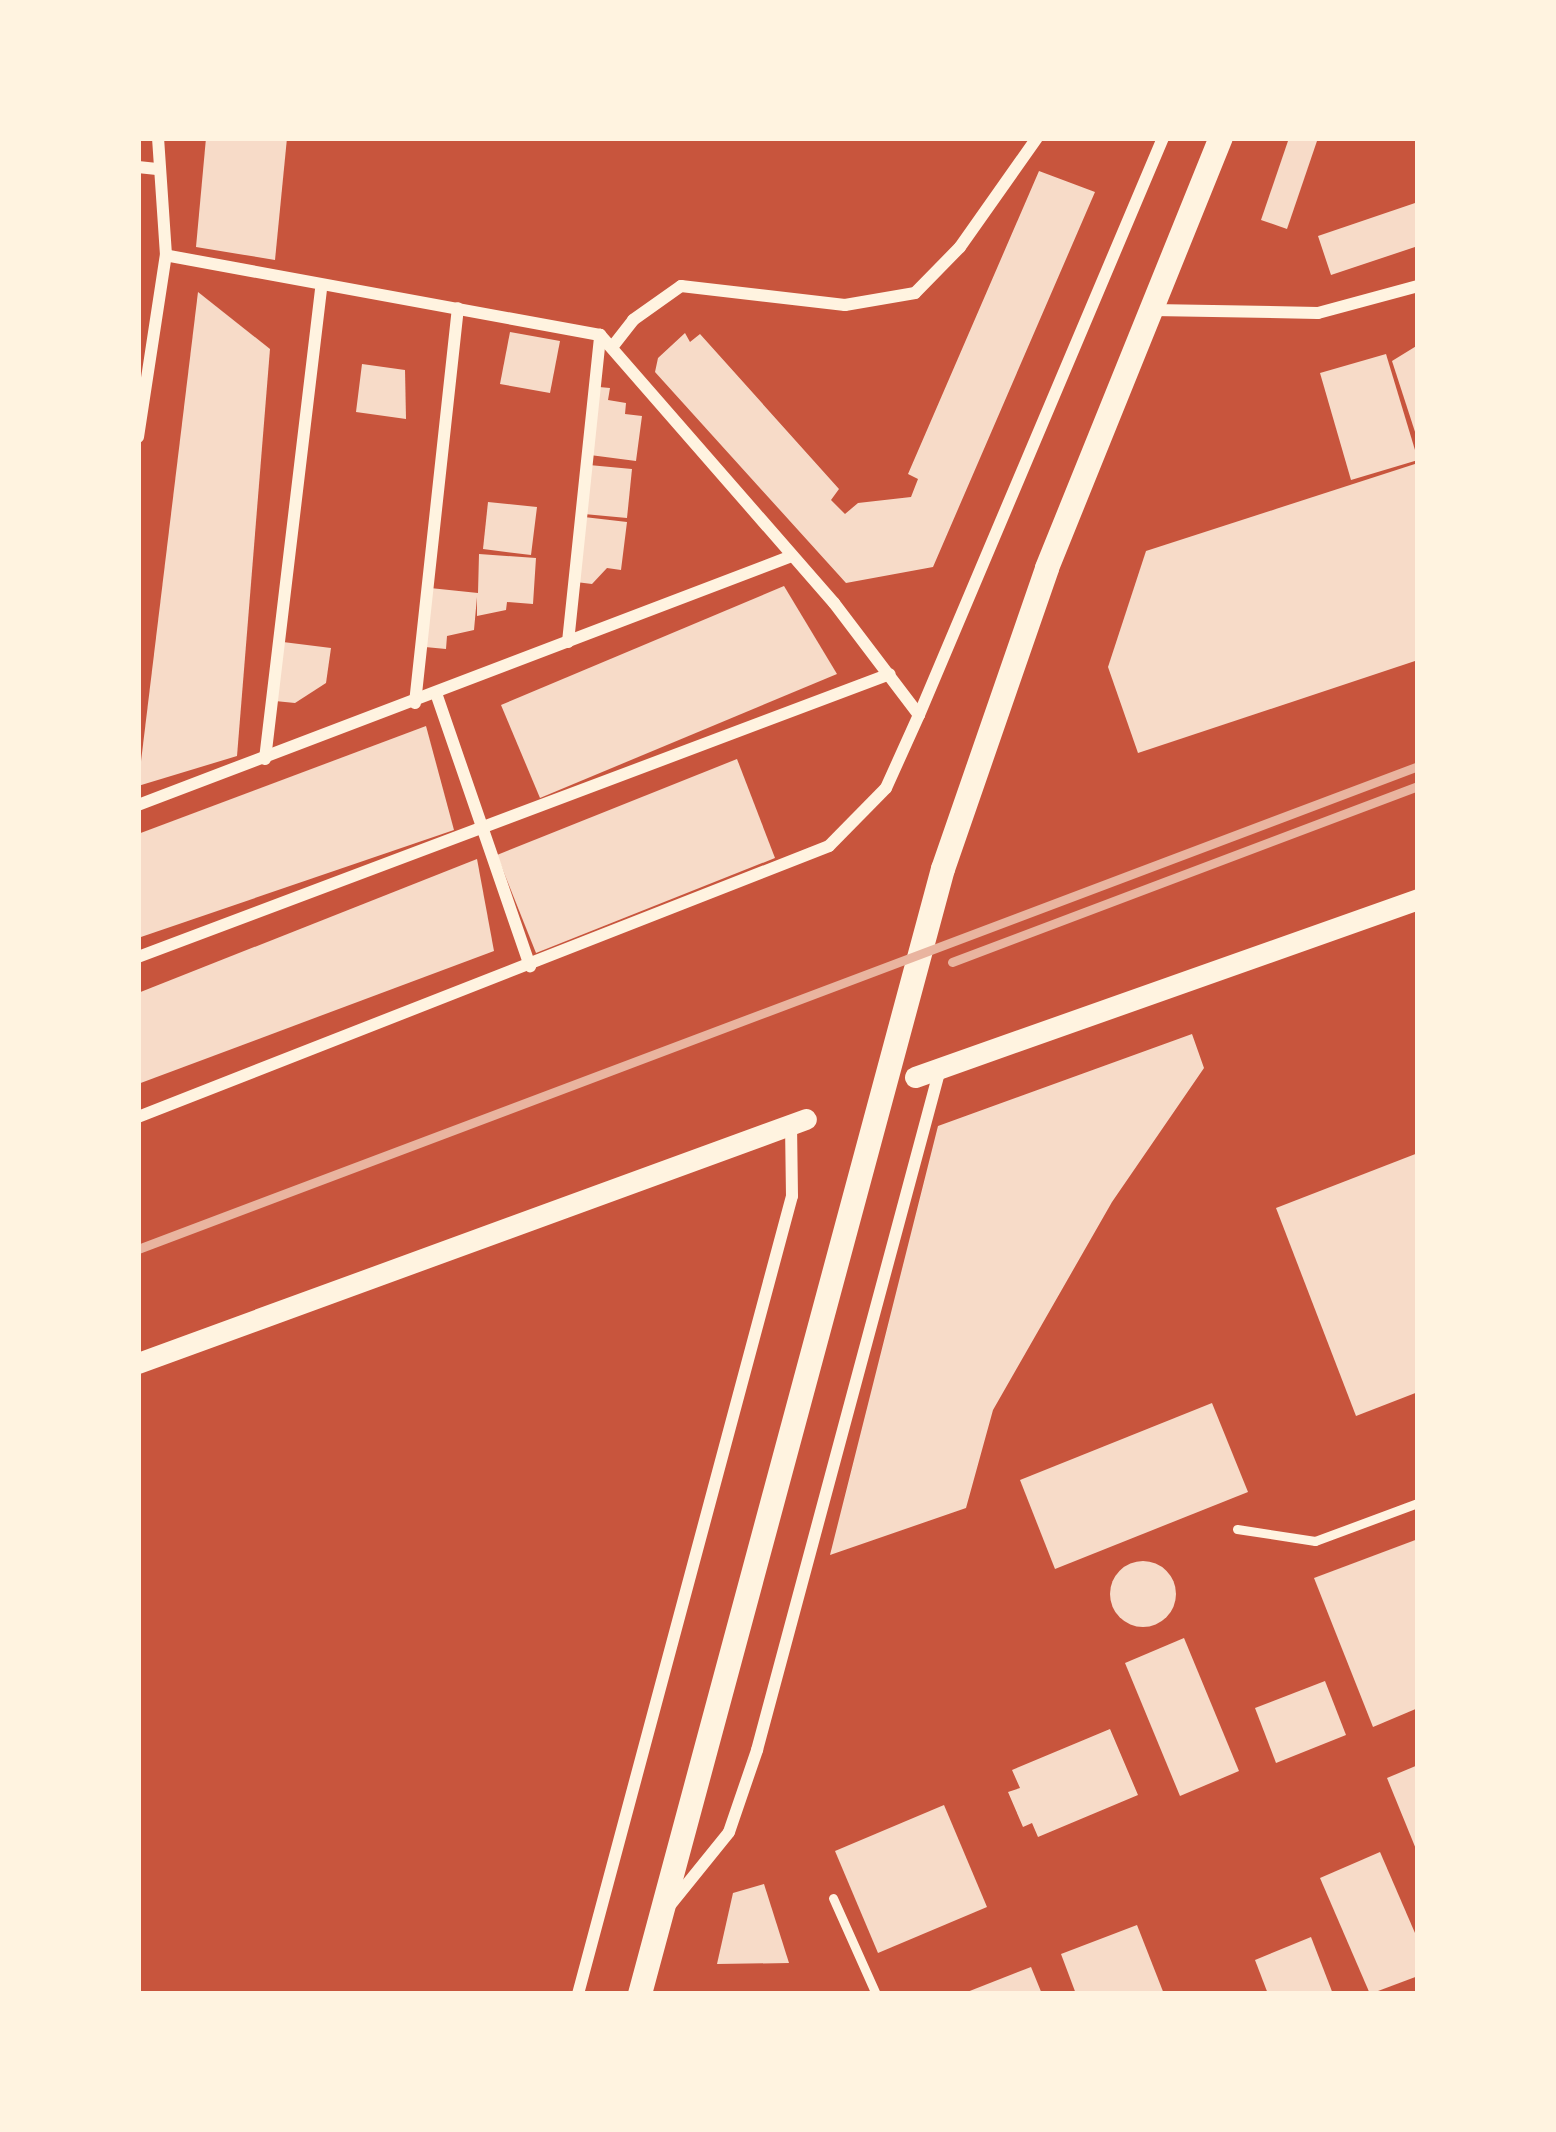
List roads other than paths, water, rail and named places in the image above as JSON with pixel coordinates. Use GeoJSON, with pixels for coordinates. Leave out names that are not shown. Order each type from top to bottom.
{"type":"FeatureCollection","features":[{"type":"Feature","properties":{"kind":"main road"},"geometry":{"type":"LineString","coordinates":[[640,1994],[943,869],[1048,568],[1222,138]]}},
{"type":"Feature","properties":{"kind":"street"},"geometry":{"type":"LineString","coordinates":[[138,437],[166,255],[158,138]]}},
{"type":"Feature","properties":{"kind":"street"},"geometry":{"type":"LineString","coordinates":[[614,346],[633,320],[681,286],[845,305],[915,292],[960,247],[1037,138]]}},
{"type":"Feature","properties":{"kind":"street"},"geometry":{"type":"LineString","coordinates":[[138,1117],[829,845],[886,788],[1113,242],[1163,138]]}},
{"type":"Feature","properties":{"kind":"street"},"geometry":{"type":"LineString","coordinates":[[138,167],[157,169]]}},
{"type":"Feature","properties":{"kind":"street"},"geometry":{"type":"LineString","coordinates":[[166,255],[599,335],[614,346],[890,674],[919,716]]}},
{"type":"Feature","properties":{"kind":"street"},"geometry":{"type":"LineString","coordinates":[[1154,310],[1318,314],[1418,286]]}},
{"type":"Feature","properties":{"kind":"street"},"geometry":{"type":"LineString","coordinates":[[265,759],[321,287]]}},
{"type":"Feature","properties":{"kind":"street"},"geometry":{"type":"LineString","coordinates":[[416,703],[458,308]]}},
{"type":"Feature","properties":{"kind":"street"},"geometry":{"type":"LineString","coordinates":[[138,309],[158,311]]}},
{"type":"Feature","properties":{"kind":"street"},"geometry":{"type":"LineString","coordinates":[[568,642],[599,335]]}},
{"type":"Feature","properties":{"kind":"street"},"geometry":{"type":"LineString","coordinates":[[138,805],[437,696],[789,557]]}},
{"type":"Feature","properties":{"kind":"street"},"geometry":{"type":"LineString","coordinates":[[138,957],[483,832],[890,674]]}},
{"type":"Feature","properties":{"kind":"street"},"geometry":{"type":"LineString","coordinates":[[437,696],[530,966]]}},
{"type":"Feature","properties":{"kind":"street"},"geometry":{"type":"LineString","coordinates":[[915,1077],[1418,899]]}},
{"type":"Feature","properties":{"kind":"street"},"geometry":{"type":"LineString","coordinates":[[662,1912],[729,1832],[757,1750],[940,1067]]}},
{"type":"Feature","properties":{"kind":"street"},"geometry":{"type":"LineString","coordinates":[[138,1363],[798,1123],[792,1196],[578,1994]]}},
{"type":"Feature","properties":{"kind":"lane"},"geometry":{"type":"LineString","coordinates":[[1237,1528],[1316,1540],[1418,1503]]}},
{"type":"Feature","properties":{"kind":"lane"},"geometry":{"type":"LineString","coordinates":[[833,1898],[876,1994]]}},
{"type":"Feature","properties":{"kind":"railway"},"geometry":{"type":"LineString","coordinates":[[138,1249],[1418,766]]}},
{"type":"Feature","properties":{"kind":"railway"},"geometry":{"type":"LineString","coordinates":[[952,962],[1418,786]]}}]}
